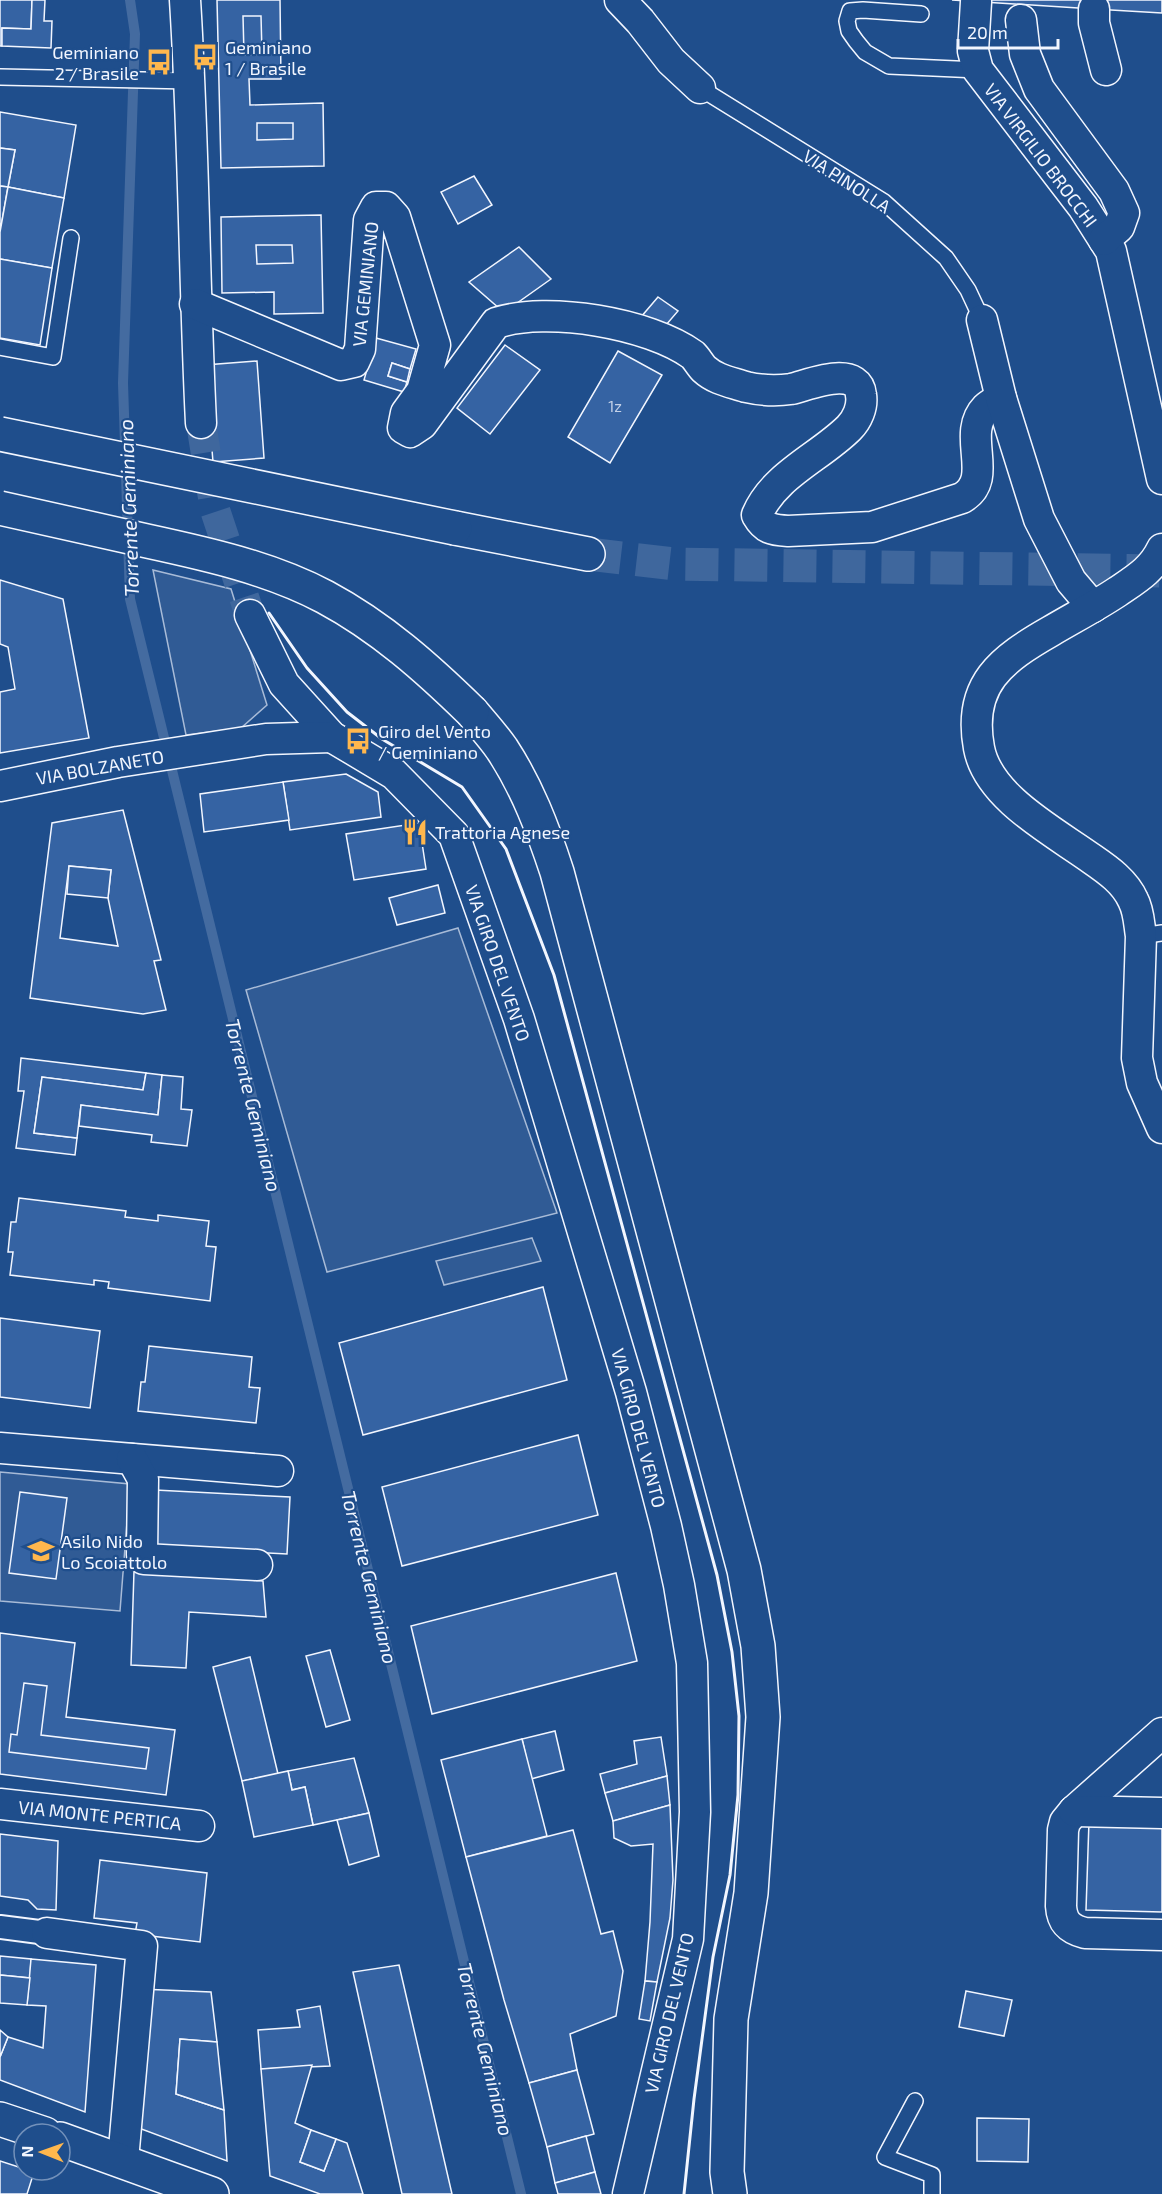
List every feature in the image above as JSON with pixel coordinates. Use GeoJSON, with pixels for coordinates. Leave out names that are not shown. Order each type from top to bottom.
{"type":"FeatureCollection","features":[{"type":"Feature","properties":{"kind":"main road"},"geometry":{"type":"LineString","coordinates":[[0,434],[588,554]]}},
{"type":"Feature","properties":{"kind":"main road"},"geometry":{"type":"LineString","coordinates":[[0,508],[190,550],[248,566],[324,597],[362,619],[405,650],[472,712],[501,748],[526,790],[557,872],[744,1570],[758,1646],[763,1717],[751,1893],[731,2019],[728,2172],[730,2194]]}},
{"type":"Feature","properties":{"kind":"main road"},"geometry":{"type":"LineString","coordinates":[[72,2143],[212,2194]]}},
{"type":"Feature","properties":{"kind":"street"},"geometry":{"type":"LineString","coordinates":[[185,0],[190,81],[195,304],[201,423]]}},
{"type":"Feature","properties":{"kind":"street","name":"VIA PINOLLA"},"geometry":{"type":"LineString","coordinates":[[620,0],[640,21],[671,61],[700,88]]}},
{"type":"Feature","properties":{"kind":"street","name":"VIA VIRGILIO BROCCHI"},"geometry":{"type":"LineString","coordinates":[[976,2],[974,51],[978,70],[1083,207],[1111,250],[1162,479]]}},
{"type":"Feature","properties":{"kind":"street"},"geometry":{"type":"LineString","coordinates":[[1094,9],[1094,23],[1106,70]]}},
{"type":"Feature","properties":{"kind":"street","name":"VIA VIRGILIO BROCCHI"},"geometry":{"type":"LineString","coordinates":[[1021,20],[1025,54],[1039,89],[1114,191],[1124,213],[1119,227],[1104,240]]}},
{"type":"Feature","properties":{"kind":"street","name":"VIA GEMINIANO"},"geometry":{"type":"LineString","coordinates":[[195,304],[341,365],[354,362],[360,348],[369,220],[376,207],[386,207],[395,217],[435,345],[422,391],[406,413],[403,428],[410,432],[422,424],[496,323],[512,318],[541,317],[607,321],[641,332],[694,356],[704,369],[718,379],[753,388],[789,389],[836,378],[853,381],[860,387],[862,398],[859,413],[850,428],[795,470],[762,505],[758,515],[763,525],[774,530],[872,527],[962,498],[970,493],[977,482],[975,452],[977,425],[985,409],[1001,398]]}},
{"type":"Feature","properties":{"kind":"street","name":"VIA PINOLLA"},"geometry":{"type":"LineString","coordinates":[[982,320],[1001,398],[1039,519],[1071,581],[1093,607]]}},
{"type":"Feature","properties":{"kind":"street"},"geometry":{"type":"LineString","coordinates":[[1162,549],[1155,562],[1144,574],[1019,650],[1002,663],[993,673],[981,697],[977,718],[977,738],[984,767],[1001,790],[1017,805],[1112,873],[1125,887],[1133,900],[1138,916],[1151,934],[1137,1058],[1142,1083],[1162,1128]]}},
{"type":"Feature","properties":{"kind":"street","name":"VIA GIRO DEL VENTO"},"geometry":{"type":"LineString","coordinates":[[250,615],[284,684],[332,737],[394,774],[454,835],[519,1019],[631,1392],[679,1585],[692,1663],[695,1812],[688,1939],[628,2194]]}},
{"type":"Feature","properties":{"kind":"street","name":"VIA BOLZANETO"},"geometry":{"type":"LineString","coordinates":[[0,786],[118,762],[266,739],[332,737]]}},
{"type":"Feature","properties":{"kind":"street"},"geometry":{"type":"LineString","coordinates":[[0,1448],[278,1471]]}},
{"type":"Feature","properties":{"kind":"street"},"geometry":{"type":"LineString","coordinates":[[132,1459],[142,1479],[142,1555],[144,1559],[257,1565]]}},
{"type":"Feature","properties":{"kind":"street"},"geometry":{"type":"LineString","coordinates":[[1162,1733],[1074,1811],[1065,1822],[1062,1830],[1061,1906],[1066,1924],[1085,1933],[1162,1935]]}},
{"type":"Feature","properties":{"kind":"street","name":"VIA MONTE PERTICA"},"geometry":{"type":"LineString","coordinates":[[0,1804],[199,1826]]}},
{"type":"Feature","properties":{"kind":"street"},"geometry":{"type":"LineString","coordinates":[[1074,1811],[1162,1813]]}},
{"type":"Feature","properties":{"kind":"street"},"geometry":{"type":"LineString","coordinates":[[0,1927],[142,1946],[123,2160]]}},
{"type":"Feature","properties":{"kind":"lane","name":"VIA VIRGILIO BROCCHI"},"geometry":{"type":"LineString","coordinates":[[921,14],[850,11],[847,21],[849,31],[864,52],[889,66],[978,70]]}},
{"type":"Feature","properties":{"kind":"lane"},"geometry":{"type":"LineString","coordinates":[[0,76],[190,81]]}},
{"type":"Feature","properties":{"kind":"lane","name":"VIA PINOLLA"},"geometry":{"type":"LineString","coordinates":[[700,88],[884,202],[946,258],[968,290],[982,320]]}},
{"type":"Feature","properties":{"kind":"lane"},"geometry":{"type":"LineString","coordinates":[[0,347],[53,357],[71,238]]}},
{"type":"Feature","properties":{"kind":"lane"},"geometry":{"type":"LineString","coordinates":[[915,2101],[885,2157],[932,2175],[932,2194]]}},
{"type":"Feature","properties":{"kind":"shaded area"},"geometry":{"type":"Polygon","coordinates":[[[153,570],[231,589],[267,705],[241,728],[186,735],[153,570]]]}},
{"type":"Feature","properties":{"kind":"shaded area"},"geometry":{"type":"Polygon","coordinates":[[[458,928],[557,1213],[327,1272],[246,990],[458,928]]]}},
{"type":"Feature","properties":{"kind":"shaded area"},"geometry":{"type":"Polygon","coordinates":[[[532,1238],[541,1261],[444,1285],[436,1261],[532,1238]]]}},
{"type":"Feature","properties":{"kind":"shaded area"},"geometry":{"type":"Polygon","coordinates":[[[0,1472],[130,1484],[120,1611],[0,1601],[0,1472]]]}},
{"type":"Feature","properties":{"kind":"building"},"geometry":{"type":"Polygon","coordinates":[[[0,0],[32,0],[31,29],[2,28],[2,46],[0,46],[0,0]]]}},
{"type":"Feature","properties":{"kind":"building"},"geometry":{"type":"Polygon","coordinates":[[[32,0],[45,0],[44,21],[52,21],[51,48],[2,46],[2,28],[31,29],[32,0]]]}},
{"type":"Feature","properties":{"kind":"building"},"geometry":{"type":"Polygon","coordinates":[[[217,0],[280,0],[281,79],[249,79],[250,105],[323,103],[324,166],[221,168],[217,0]]]}},
{"type":"Feature","properties":{"kind":"building"},"geometry":{"type":"Polygon","coordinates":[[[952,0],[1162,0],[1162,13],[1094,9],[952,0]]]}},
{"type":"Feature","properties":{"kind":"building"},"geometry":{"type":"Polygon","coordinates":[[[243,16],[261,16],[262,54],[244,55],[243,16]]]}},
{"type":"Feature","properties":{"kind":"building"},"geometry":{"type":"Polygon","coordinates":[[[0,112],[76,125],[64,198],[8,187],[15,150],[0,148],[0,112]]]}},
{"type":"Feature","properties":{"kind":"building"},"geometry":{"type":"Polygon","coordinates":[[[257,123],[293,123],[293,139],[257,140],[257,123]]]}},
{"type":"Feature","properties":{"kind":"building"},"geometry":{"type":"Polygon","coordinates":[[[0,148],[15,150],[8,187],[0,186],[0,148]]]}},
{"type":"Feature","properties":{"kind":"building"},"geometry":{"type":"Polygon","coordinates":[[[474,176],[492,205],[458,224],[441,192],[474,176]]]}},
{"type":"Feature","properties":{"kind":"building"},"geometry":{"type":"Polygon","coordinates":[[[0,186],[8,187],[0,232],[0,186]]]}},
{"type":"Feature","properties":{"kind":"building"},"geometry":{"type":"Polygon","coordinates":[[[8,187],[64,198],[52,268],[0,259],[0,232],[8,187]]]}},
{"type":"Feature","properties":{"kind":"building"},"geometry":{"type":"Polygon","coordinates":[[[321,215],[323,313],[274,314],[274,292],[222,293],[221,217],[321,215]]]}},
{"type":"Feature","properties":{"kind":"building"},"geometry":{"type":"Polygon","coordinates":[[[256,245],[292,245],[293,263],[257,264],[256,245]]]}},
{"type":"Feature","properties":{"kind":"building"},"geometry":{"type":"Polygon","coordinates":[[[519,247],[551,279],[510,308],[500,309],[469,282],[519,247]]]}},
{"type":"Feature","properties":{"kind":"building"},"geometry":{"type":"Polygon","coordinates":[[[0,259],[52,268],[40,345],[0,338],[0,259]]]}},
{"type":"Feature","properties":{"kind":"building"},"geometry":{"type":"Polygon","coordinates":[[[658,297],[678,311],[660,332],[641,317],[658,297]]]}},
{"type":"Feature","properties":{"kind":"building"},"geometry":{"type":"Polygon","coordinates":[[[376,338],[416,349],[410,369],[392,363],[388,376],[407,382],[404,392],[364,380],[376,338]]]}},
{"type":"Feature","properties":{"kind":"building"},"geometry":{"type":"Polygon","coordinates":[[[505,345],[540,370],[490,434],[457,408],[505,345]]]}},
{"type":"Feature","properties":{"kind":"building"},"geometry":{"type":"Polygon","coordinates":[[[618,351],[662,375],[610,463],[568,437],[618,351]]]}},
{"type":"Feature","properties":{"kind":"building"},"geometry":{"type":"Polygon","coordinates":[[[257,361],[264,458],[213,462],[205,365],[257,361]]]}},
{"type":"Feature","properties":{"kind":"building"},"geometry":{"type":"Polygon","coordinates":[[[392,363],[410,369],[407,382],[388,376],[392,363]]]}},
{"type":"Feature","properties":{"kind":"building"},"geometry":{"type":"Polygon","coordinates":[[[0,580],[63,599],[89,738],[0,753],[0,692],[15,689],[8,647],[0,644],[0,580]]]}},
{"type":"Feature","properties":{"kind":"building"},"geometry":{"type":"Polygon","coordinates":[[[346,774],[378,792],[381,817],[290,830],[283,782],[346,774]]]}},
{"type":"Feature","properties":{"kind":"building"},"geometry":{"type":"Polygon","coordinates":[[[283,782],[289,820],[204,832],[200,794],[283,782]]]}},
{"type":"Feature","properties":{"kind":"building"},"geometry":{"type":"Polygon","coordinates":[[[123,810],[161,960],[154,961],[166,1010],[143,1014],[30,998],[52,823],[123,810]],[[69,866],[60,938],[118,946],[108,898],[111,870],[69,866]]]}},
{"type":"Feature","properties":{"kind":"building"},"geometry":{"type":"Polygon","coordinates":[[[419,823],[426,869],[354,880],[346,834],[419,823]]]}},
{"type":"Feature","properties":{"kind":"building"},"geometry":{"type":"Polygon","coordinates":[[[69,866],[111,870],[108,898],[67,894],[69,866]]]}},
{"type":"Feature","properties":{"kind":"building"},"geometry":{"type":"Polygon","coordinates":[[[438,885],[445,913],[397,925],[389,898],[438,885]]]}},
{"type":"Feature","properties":{"kind":"building"},"geometry":{"type":"Polygon","coordinates":[[[21,1058],[146,1073],[143,1090],[42,1077],[34,1133],[77,1138],[75,1155],[16,1148],[24,1091],[18,1091],[21,1058]]]}},
{"type":"Feature","properties":{"kind":"building"},"geometry":{"type":"Polygon","coordinates":[[[146,1073],[162,1075],[158,1115],[81,1105],[77,1138],[34,1133],[42,1077],[143,1090],[146,1073]]]}},
{"type":"Feature","properties":{"kind":"building"},"geometry":{"type":"Polygon","coordinates":[[[162,1075],[183,1077],[181,1109],[192,1110],[187,1146],[151,1142],[152,1135],[79,1126],[81,1105],[158,1115],[162,1075]]]}},
{"type":"Feature","properties":{"kind":"building"},"geometry":{"type":"Polygon","coordinates":[[[19,1198],[126,1211],[125,1217],[158,1221],[158,1215],[209,1221],[206,1246],[216,1247],[210,1301],[108,1288],[109,1282],[94,1280],[94,1285],[10,1275],[13,1252],[8,1252],[11,1222],[16,1222],[19,1198]]]}},
{"type":"Feature","properties":{"kind":"building"},"geometry":{"type":"Polygon","coordinates":[[[543,1287],[567,1380],[363,1435],[339,1343],[543,1287]]]}},
{"type":"Feature","properties":{"kind":"building"},"geometry":{"type":"Polygon","coordinates":[[[0,1318],[100,1331],[90,1408],[0,1397],[0,1318]]]}},
{"type":"Feature","properties":{"kind":"building"},"geometry":{"type":"Polygon","coordinates":[[[149,1346],[252,1357],[249,1387],[260,1388],[256,1423],[138,1411],[141,1382],[145,1382],[149,1346]]]}},
{"type":"Feature","properties":{"kind":"building"},"geometry":{"type":"Polygon","coordinates":[[[578,1435],[598,1515],[402,1566],[382,1487],[578,1435]]]}},
{"type":"Feature","properties":{"kind":"building"},"geometry":{"type":"Polygon","coordinates":[[[155,1490],[290,1497],[287,1554],[151,1547],[155,1490]]]}},
{"type":"Feature","properties":{"kind":"building"},"geometry":{"type":"Polygon","coordinates":[[[20,1492],[67,1498],[56,1579],[9,1573],[20,1492]]]}},
{"type":"Feature","properties":{"kind":"building"},"geometry":{"type":"Polygon","coordinates":[[[134,1571],[263,1581],[266,1617],[189,1612],[186,1668],[131,1665],[134,1571]]]}},
{"type":"Feature","properties":{"kind":"building"},"geometry":{"type":"Polygon","coordinates":[[[616,1573],[637,1661],[432,1714],[411,1626],[616,1573]]]}},
{"type":"Feature","properties":{"kind":"building"},"geometry":{"type":"Polygon","coordinates":[[[0,1633],[75,1643],[66,1717],[175,1730],[166,1795],[0,1774],[0,1633]]]}},
{"type":"Feature","properties":{"kind":"building"},"geometry":{"type":"Polygon","coordinates":[[[330,1650],[350,1720],[326,1727],[306,1656],[330,1650]]]}},
{"type":"Feature","properties":{"kind":"building"},"geometry":{"type":"Polygon","coordinates":[[[250,1657],[278,1774],[242,1781],[213,1667],[250,1657]]]}},
{"type":"Feature","properties":{"kind":"building"},"geometry":{"type":"Polygon","coordinates":[[[24,1683],[47,1686],[41,1735],[149,1748],[146,1769],[9,1752],[11,1734],[17,1735],[24,1683]]]}},
{"type":"Feature","properties":{"kind":"building"},"geometry":{"type":"Polygon","coordinates":[[[555,1731],[564,1770],[531,1779],[522,1739],[555,1731]]]}},
{"type":"Feature","properties":{"kind":"building"},"geometry":{"type":"Polygon","coordinates":[[[661,1737],[667,1776],[605,1793],[600,1774],[637,1764],[634,1741],[661,1737]]]}},
{"type":"Feature","properties":{"kind":"building"},"geometry":{"type":"Polygon","coordinates":[[[522,1739],[547,1836],[466,1857],[441,1760],[522,1739]]]}},
{"type":"Feature","properties":{"kind":"building"},"geometry":{"type":"Polygon","coordinates":[[[354,1758],[369,1813],[313,1825],[305,1787],[292,1790],[288,1771],[354,1758]]]}},
{"type":"Feature","properties":{"kind":"building"},"geometry":{"type":"Polygon","coordinates":[[[288,1771],[292,1790],[305,1787],[313,1825],[254,1837],[242,1781],[288,1771]]]}},
{"type":"Feature","properties":{"kind":"building"},"geometry":{"type":"Polygon","coordinates":[[[667,1776],[670,1805],[613,1821],[605,1793],[667,1776]]]}},
{"type":"Feature","properties":{"kind":"building"},"geometry":{"type":"Polygon","coordinates":[[[670,1805],[673,1880],[670,1918],[657,1982],[645,1981],[653,1844],[631,1846],[614,1838],[613,1821],[670,1805]]]}},
{"type":"Feature","properties":{"kind":"building"},"geometry":{"type":"Polygon","coordinates":[[[369,1813],[379,1856],[349,1865],[337,1820],[369,1813]]]}},
{"type":"Feature","properties":{"kind":"building"},"geometry":{"type":"Polygon","coordinates":[[[1089,1821],[1162,1823],[1162,1912],[1086,1910],[1089,1821]]]}},
{"type":"Feature","properties":{"kind":"building"},"geometry":{"type":"Polygon","coordinates":[[[573,1830],[601,1934],[613,1931],[623,1971],[616,2016],[570,2034],[577,2070],[529,2083],[466,1857],[573,1830]]]}},
{"type":"Feature","properties":{"kind":"building"},"geometry":{"type":"Polygon","coordinates":[[[0,1834],[58,1841],[56,1910],[37,1909],[28,1900],[0,1896],[0,1834]]]}},
{"type":"Feature","properties":{"kind":"building"},"geometry":{"type":"Polygon","coordinates":[[[100,1860],[207,1873],[200,1942],[135,1934],[137,1923],[94,1918],[100,1860]]]}},
{"type":"Feature","properties":{"kind":"building"},"geometry":{"type":"Polygon","coordinates":[[[0,1956],[31,1959],[30,1978],[0,1975],[0,1956]]]}},
{"type":"Feature","properties":{"kind":"building"},"geometry":{"type":"Polygon","coordinates":[[[31,1959],[96,1965],[85,2112],[0,2080],[0,2057],[8,2037],[43,2048],[46,2006],[27,2005],[31,1959]]]}},
{"type":"Feature","properties":{"kind":"building"},"geometry":{"type":"Polygon","coordinates":[[[399,1965],[452,2194],[402,2194],[353,1972],[399,1965]]]}},
{"type":"Feature","properties":{"kind":"building"},"geometry":{"type":"Polygon","coordinates":[[[0,1975],[30,1978],[27,2005],[0,2003],[0,1975]]]}},
{"type":"Feature","properties":{"kind":"building"},"geometry":{"type":"Polygon","coordinates":[[[645,1981],[657,1982],[650,2021],[639,2019],[645,1981]]]}},
{"type":"Feature","properties":{"kind":"building"},"geometry":{"type":"Polygon","coordinates":[[[140,1989],[211,1992],[217,2042],[180,2039],[176,2094],[224,2110],[227,2161],[128,2124],[140,1989]]]}},
{"type":"Feature","properties":{"kind":"building"},"geometry":{"type":"Polygon","coordinates":[[[966,1991],[1012,2000],[1004,2036],[959,2027],[966,1991]]]}},
{"type":"Feature","properties":{"kind":"building"},"geometry":{"type":"Polygon","coordinates":[[[320,2006],[330,2066],[261,2069],[258,2030],[300,2027],[297,2010],[320,2006]]]}},
{"type":"Feature","properties":{"kind":"building"},"geometry":{"type":"Polygon","coordinates":[[[0,2030],[8,2037],[0,2057],[0,2030]]]}},
{"type":"Feature","properties":{"kind":"building"},"geometry":{"type":"Polygon","coordinates":[[[180,2039],[217,2042],[224,2110],[176,2094],[180,2039]]]}},
{"type":"Feature","properties":{"kind":"building"},"geometry":{"type":"Polygon","coordinates":[[[312,2065],[295,2123],[311,2130],[300,2162],[324,2171],[336,2139],[347,2143],[363,2194],[320,2194],[270,2176],[261,2069],[312,2065]]]}},
{"type":"Feature","properties":{"kind":"building"},"geometry":{"type":"Polygon","coordinates":[[[577,2070],[594,2134],[547,2147],[529,2083],[577,2070]]]}},
{"type":"Feature","properties":{"kind":"building"},"geometry":{"type":"Polygon","coordinates":[[[977,2118],[1029,2119],[1028,2162],[977,2161],[977,2118]]]}},
{"type":"Feature","properties":{"kind":"building"},"geometry":{"type":"Polygon","coordinates":[[[311,2130],[336,2139],[324,2171],[300,2162],[311,2130]]]}},
{"type":"Feature","properties":{"kind":"building"},"geometry":{"type":"Polygon","coordinates":[[[586,2136],[595,2172],[555,2183],[547,2147],[586,2136]]]}},
{"type":"Feature","properties":{"kind":"building"},"geometry":{"type":"Polygon","coordinates":[[[0,2161],[12,2165],[12,2182],[31,2182],[27,2194],[0,2194],[0,2161]]]}},
{"type":"Feature","properties":{"kind":"building"},"geometry":{"type":"Polygon","coordinates":[[[595,2172],[601,2194],[558,2194],[555,2183],[595,2172]]]}},
{"type":"Feature","properties":{"kind":"waterway","name":"Torrente Geminiano"},"geometry":{"type":"LineString","coordinates":[[130,0],[135,34],[123,383],[130,599],[521,2194]]}},
{"type":"Feature","properties":{"kind":"tunnel"},"geometry":{"type":"LineString","coordinates":[[201,423],[215,510],[250,615]]}},
{"type":"Feature","properties":{"kind":"tunnel"},"geometry":{"type":"LineString","coordinates":[[588,554],[674,564],[1162,571]]}},
{"type":"Feature","properties":{"kind":"wall"},"geometry":{"type":"LineString","coordinates":[[269,613],[307,668],[347,712],[382,739],[462,787],[506,849],[554,975],[717,1575],[732,1652],[739,1716],[738,1795],[730,1875],[713,1957],[684,2194]]}},
{"type":"Feature","properties":{"kind":"place","name":"Geminiano 1 / Brasile"},"geometry":{"type":"Point","coordinates":[205,57]}},
{"type":"Feature","properties":{"kind":"place","name":"Geminiano 2 / Brasile"},"geometry":{"type":"Point","coordinates":[159,62]}},
{"type":"Feature","properties":{"kind":"place","name":"Giro del Vento / Geminiano"},"geometry":{"type":"Point","coordinates":[358,741]}},
{"type":"Feature","properties":{"kind":"place","name":"Trattoria Agnese"},"geometry":{"type":"Point","coordinates":[415,832]}},
{"type":"Feature","properties":{"kind":"place","name":"Asilo Nido Lo Scoiattolo"},"geometry":{"type":"Point","coordinates":[41,1551]}}]}
